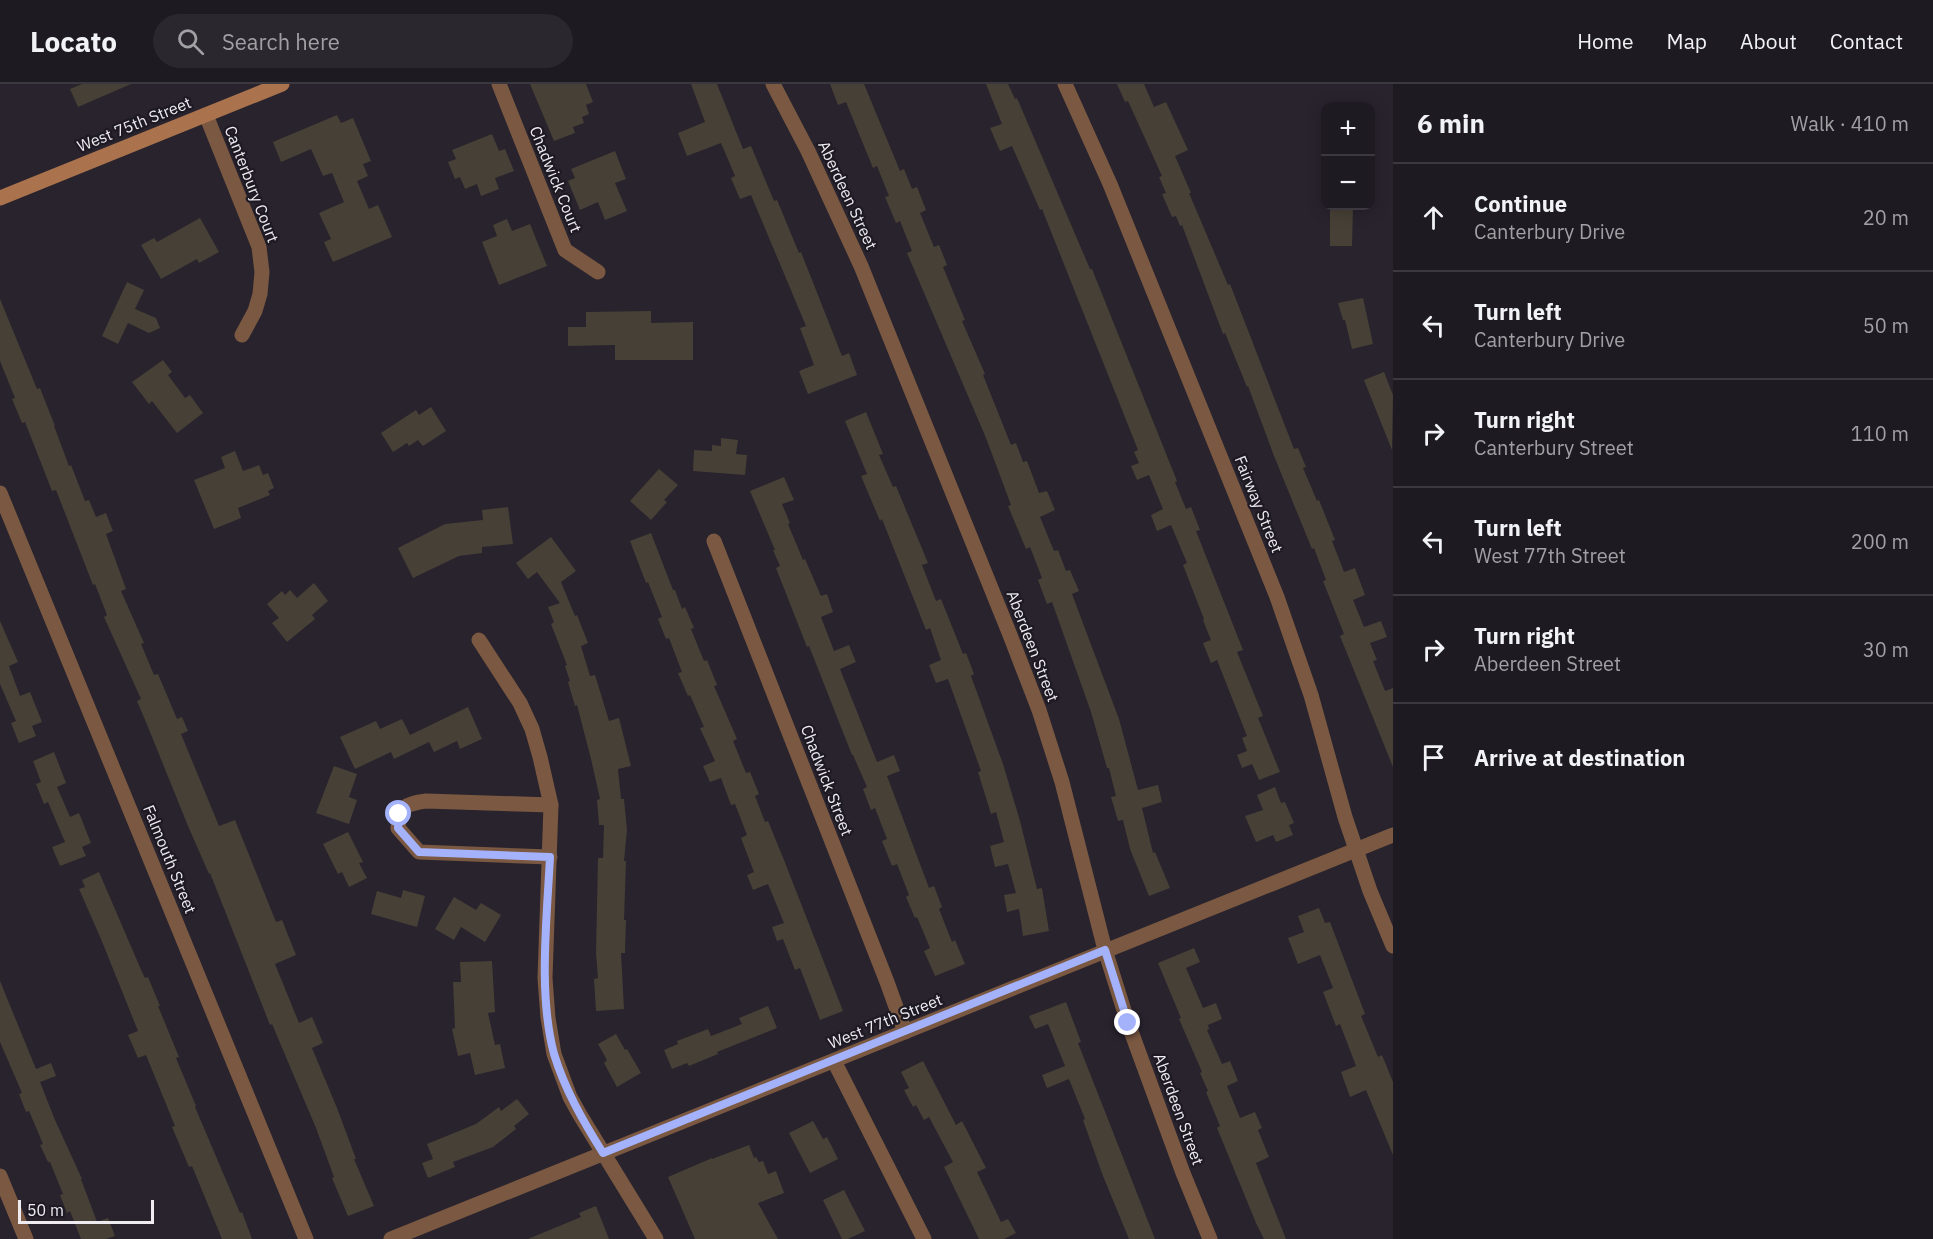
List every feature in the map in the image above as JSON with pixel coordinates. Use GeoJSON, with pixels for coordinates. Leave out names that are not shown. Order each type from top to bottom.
{"type":"FeatureCollection","features":[{"type":"Feature","properties":{"kind":"main road","name":"West 75th Street"},"geometry":{"type":"LineString","coordinates":[[0,198],[282,84]]}},
{"type":"Feature","properties":{"kind":"street","name":"Chadwick Court"},"geometry":{"type":"LineString","coordinates":[[499,84],[565,250],[598,273]]}},
{"type":"Feature","properties":{"kind":"street","name":"Aberdeen Street"},"geometry":{"type":"LineString","coordinates":[[773,84],[808,150],[861,266],[1039,710],[1062,782],[1105,950],[1128,1023],[1210,1239]]}},
{"type":"Feature","properties":{"kind":"street","name":"Fairway Street"},"geometry":{"type":"LineString","coordinates":[[1065,84],[1110,184],[1277,597],[1311,695],[1357,850],[1393,946]]}},
{"type":"Feature","properties":{"kind":"street","name":"Canterbury Court"},"geometry":{"type":"LineString","coordinates":[[206,115],[259,247],[262,272],[260,294],[255,311],[242,334]]}},
{"type":"Feature","properties":{"kind":"street","name":"Falmouth Street"},"geometry":{"type":"LineString","coordinates":[[0,493],[306,1239]]}},
{"type":"Feature","properties":{"kind":"street","name":"Chadwick Street"},"geometry":{"type":"LineString","coordinates":[[714,541],[905,1032]]}},
{"type":"Feature","properties":{"kind":"street"},"geometry":{"type":"LineString","coordinates":[[479,640],[511,688],[528,720],[540,757],[551,805],[545,978],[554,1054],[570,1097],[656,1239]]}},
{"type":"Feature","properties":{"kind":"street"},"geometry":{"type":"LineString","coordinates":[[550,857],[419,852],[398,828],[399,814],[410,803],[426,801],[551,805]]}},
{"type":"Feature","properties":{"kind":"street","name":"West 77th Street"},"geometry":{"type":"LineString","coordinates":[[391,1239],[1393,835]]}},
{"type":"Feature","properties":{"kind":"street"},"geometry":{"type":"LineString","coordinates":[[834,1061],[924,1239]]}},
{"type":"Feature","properties":{"kind":"street"},"geometry":{"type":"LineString","coordinates":[[0,1176],[26,1239]]}},
{"type":"Feature","properties":{"kind":"building"},"geometry":{"type":"Polygon","coordinates":[[[82,84],[131,84],[78,107],[70,89],[82,84]]]}},
{"type":"Feature","properties":{"kind":"building"},"geometry":{"type":"Polygon","coordinates":[[[530,84],[586,84],[593,102],[586,105],[589,114],[582,117],[584,123],[573,127],[575,133],[554,141],[530,84]]]}},
{"type":"Feature","properties":{"kind":"building"},"geometry":{"type":"Polygon","coordinates":[[[691,84],[717,84],[743,149],[751,146],[774,201],[777,200],[799,253],[801,252],[842,356],[849,353],[857,375],[808,394],[799,371],[814,365],[800,328],[806,326],[751,195],[740,199],[731,178],[735,176],[721,143],[687,156],[678,133],[705,122],[691,84]]]}},
{"type":"Feature","properties":{"kind":"building"},"geometry":{"type":"Polygon","coordinates":[[[830,84],[864,84],[900,171],[904,169],[912,189],[917,187],[926,210],[920,213],[934,247],[939,245],[947,265],[943,267],[965,320],[962,321],[985,374],[983,375],[1011,445],[1016,443],[1023,462],[1027,461],[1039,493],[1047,491],[1055,510],[1040,517],[1054,551],[1058,550],[1066,571],[1070,570],[1079,591],[1072,594],[1119,719],[1138,790],[1158,785],[1162,802],[1142,808],[1153,853],[1155,852],[1170,888],[1149,896],[1130,849],[1123,820],[1118,821],[1111,797],[1116,796],[1109,768],[1107,768],[1091,712],[1052,602],[1047,604],[1038,580],[1042,578],[1030,547],[1026,549],[1008,506],[1011,505],[986,438],[907,253],[912,251],[900,221],[896,223],[885,197],[889,196],[877,166],[873,168],[846,102],[838,105],[830,84]]]}},
{"type":"Feature","properties":{"kind":"building"},"geometry":{"type":"Polygon","coordinates":[[[986,84],[1008,84],[1015,99],[1017,98],[1090,269],[1092,269],[1177,481],[1175,482],[1186,509],[1191,507],[1200,530],[1196,531],[1243,650],[1237,652],[1263,716],[1258,718],[1280,772],[1259,780],[1252,764],[1242,768],[1237,755],[1247,751],[1242,738],[1247,736],[1217,660],[1211,663],[1203,643],[1211,640],[1183,565],[1187,563],[1171,525],[1157,531],[1151,515],[1163,509],[1149,475],[1137,480],[1131,466],[1139,463],[1134,452],[1138,450],[1042,209],[1040,210],[1012,146],[1000,151],[990,128],[1002,124],[986,84]]]}},
{"type":"Feature","properties":{"kind":"building"},"geometry":{"type":"Polygon","coordinates":[[[1117,84],[1144,84],[1154,107],[1166,102],[1188,150],[1175,156],[1191,193],[1189,193],[1228,285],[1230,284],[1294,449],[1298,448],[1306,467],[1303,468],[1335,540],[1332,541],[1344,572],[1355,568],[1365,595],[1353,600],[1364,627],[1381,621],[1387,637],[1370,643],[1377,660],[1373,661],[1385,691],[1393,688],[1393,767],[1340,636],[1344,634],[1323,581],[1326,580],[1314,548],[1312,549],[1274,456],[1248,386],[1225,333],[1223,334],[1182,225],[1180,226],[1176,216],[1172,217],[1162,194],[1166,193],[1159,177],[1162,176],[1128,101],[1125,102],[1117,84]]]}},
{"type":"Feature","properties":{"kind":"building"},"geometry":{"type":"Polygon","coordinates":[[[337,115],[341,123],[353,118],[371,161],[363,164],[368,176],[357,181],[369,209],[378,205],[392,237],[333,262],[324,242],[331,239],[319,213],[344,202],[332,173],[323,176],[311,149],[281,162],[273,142],[337,115]]]}},
{"type":"Feature","properties":{"kind":"building"},"geometry":{"type":"Polygon","coordinates":[[[492,134],[499,151],[505,149],[514,171],[495,178],[499,189],[481,196],[477,184],[465,189],[460,177],[455,179],[448,162],[456,159],[452,150],[492,134]]]}},
{"type":"Feature","properties":{"kind":"building"},"geometry":{"type":"Polygon","coordinates":[[[615,151],[626,179],[615,183],[627,211],[605,220],[598,202],[580,210],[568,181],[575,178],[571,169],[615,151]]]}},
{"type":"Feature","properties":{"kind":"building"},"geometry":{"type":"Polygon","coordinates":[[[1330,210],[1353,210],[1352,246],[1330,246],[1330,210]]]}},
{"type":"Feature","properties":{"kind":"building"},"geometry":{"type":"Polygon","coordinates":[[[200,218],[219,252],[199,263],[197,259],[161,279],[141,245],[154,238],[157,242],[200,218]]]}},
{"type":"Feature","properties":{"kind":"building"},"geometry":{"type":"Polygon","coordinates":[[[507,219],[512,231],[530,224],[547,266],[499,285],[482,242],[497,236],[493,225],[507,219]]]}},
{"type":"Feature","properties":{"kind":"building"},"geometry":{"type":"Polygon","coordinates":[[[127,282],[144,290],[135,309],[156,318],[160,328],[149,333],[128,323],[118,344],[102,336],[127,282]]]}},
{"type":"Feature","properties":{"kind":"building"},"geometry":{"type":"Polygon","coordinates":[[[1363,298],[1373,344],[1352,349],[1338,303],[1363,298]]]}},
{"type":"Feature","properties":{"kind":"building"},"geometry":{"type":"Polygon","coordinates":[[[0,299],[37,389],[40,388],[69,466],[71,465],[85,501],[89,500],[96,517],[106,513],[113,531],[106,534],[126,589],[121,591],[144,643],[141,644],[154,675],[158,674],[177,719],[182,717],[188,731],[181,734],[219,826],[235,820],[276,922],[282,920],[296,955],[275,964],[299,1023],[312,1017],[323,1043],[312,1048],[374,1206],[348,1216],[332,1178],[334,1177],[316,1128],[272,1024],[270,1025],[210,873],[188,826],[137,701],[141,699],[104,617],[107,615],[95,584],[93,585],[56,490],[52,491],[25,422],[22,423],[12,399],[15,398],[0,361],[0,299]]]}},
{"type":"Feature","properties":{"kind":"building"},"geometry":{"type":"Polygon","coordinates":[[[651,311],[651,323],[693,322],[693,360],[615,360],[615,345],[568,346],[568,327],[586,327],[586,312],[651,311]]]}},
{"type":"Feature","properties":{"kind":"building"},"geometry":{"type":"Polygon","coordinates":[[[163,360],[172,372],[168,375],[185,398],[190,395],[203,413],[177,433],[152,401],[149,404],[132,382],[163,360]]]}},
{"type":"Feature","properties":{"kind":"building"},"geometry":{"type":"Polygon","coordinates":[[[1384,372],[1393,395],[1392,450],[1364,380],[1384,372]]]}},
{"type":"Feature","properties":{"kind":"building"},"geometry":{"type":"Polygon","coordinates":[[[431,407],[446,431],[423,446],[418,440],[409,446],[407,443],[393,452],[381,433],[416,410],[419,415],[431,407]]]}},
{"type":"Feature","properties":{"kind":"building"},"geometry":{"type":"Polygon","coordinates":[[[866,412],[883,454],[879,455],[893,487],[896,486],[928,563],[922,565],[936,601],[941,599],[963,654],[966,653],[974,674],[971,676],[1003,764],[1037,889],[1042,888],[1049,931],[1023,936],[1019,909],[1007,912],[1004,895],[1016,893],[1008,864],[995,867],[990,846],[1004,842],[996,812],[991,814],[978,772],[981,771],[948,679],[936,683],[929,665],[941,660],[930,628],[926,630],[882,519],[880,521],[861,476],[867,474],[845,421],[866,412]]]}},
{"type":"Feature","properties":{"kind":"building"},"geometry":{"type":"Polygon","coordinates":[[[721,438],[738,440],[736,454],[747,455],[745,475],[693,471],[694,450],[712,451],[712,445],[721,446],[721,438]]]}},
{"type":"Feature","properties":{"kind":"building"},"geometry":{"type":"Polygon","coordinates":[[[235,451],[243,471],[259,465],[263,475],[268,473],[274,488],[268,491],[270,495],[238,508],[241,518],[214,529],[194,480],[225,468],[221,457],[235,451]]]}},
{"type":"Feature","properties":{"kind":"building"},"geometry":{"type":"Polygon","coordinates":[[[659,469],[678,485],[664,500],[667,502],[651,520],[630,501],[659,469]]]}},
{"type":"Feature","properties":{"kind":"building"},"geometry":{"type":"Polygon","coordinates":[[[784,477],[794,500],[782,504],[790,523],[788,524],[821,596],[827,594],[833,612],[821,617],[834,651],[849,645],[856,662],[840,669],[877,762],[894,755],[900,771],[887,776],[929,888],[934,886],[942,907],[939,909],[952,942],[955,940],[965,964],[935,976],[924,951],[930,948],[906,897],[909,895],[897,864],[892,866],[882,841],[887,839],[875,808],[871,810],[863,789],[867,787],[809,646],[807,647],[776,568],[780,566],[773,550],[775,550],[750,491],[784,477]]]}},
{"type":"Feature","properties":{"kind":"building"},"geometry":{"type":"Polygon","coordinates":[[[508,507],[513,544],[482,547],[482,553],[459,556],[413,578],[398,548],[445,524],[483,520],[482,510],[508,507]]]}},
{"type":"Feature","properties":{"kind":"building"},"geometry":{"type":"Polygon","coordinates":[[[651,533],[673,590],[675,590],[682,609],[685,607],[694,628],[691,629],[704,661],[707,660],[717,685],[714,686],[737,739],[733,741],[746,773],[750,772],[759,794],[755,796],[765,822],[768,821],[843,1011],[820,1020],[800,968],[795,970],[783,939],[777,941],[772,927],[784,923],[768,884],[753,890],[747,875],[754,872],[741,838],[747,835],[735,804],[731,805],[721,778],[710,782],[703,766],[715,761],[700,728],[704,727],[678,673],[682,672],[669,638],[666,639],[658,619],[662,617],[630,541],[651,533]]]}},
{"type":"Feature","properties":{"kind":"building"},"geometry":{"type":"Polygon","coordinates":[[[551,537],[576,571],[561,582],[588,643],[581,646],[590,676],[595,675],[609,721],[619,718],[631,766],[618,769],[627,830],[624,861],[626,861],[625,953],[621,953],[624,1009],[596,1011],[594,979],[598,978],[596,953],[598,858],[603,858],[604,825],[599,825],[597,800],[600,799],[577,705],[575,706],[568,682],[570,681],[565,666],[567,665],[551,624],[554,622],[548,607],[560,603],[537,572],[528,579],[516,563],[551,537]]]}},
{"type":"Feature","properties":{"kind":"building"},"geometry":{"type":"Polygon","coordinates":[[[314,583],[328,601],[312,615],[315,619],[287,642],[272,623],[279,618],[267,604],[282,591],[285,595],[290,590],[297,598],[314,583]]]}},
{"type":"Feature","properties":{"kind":"building"},"geometry":{"type":"Polygon","coordinates":[[[0,621],[18,662],[9,666],[20,696],[30,692],[42,722],[32,726],[36,736],[19,743],[11,723],[16,721],[0,684],[0,621]]]}},
{"type":"Feature","properties":{"kind":"building"},"geometry":{"type":"Polygon","coordinates":[[[468,707],[482,739],[460,749],[457,741],[434,752],[429,742],[394,759],[391,752],[355,769],[340,737],[376,721],[380,729],[402,719],[410,735],[468,707]]]}},
{"type":"Feature","properties":{"kind":"building"},"geometry":{"type":"Polygon","coordinates":[[[54,752],[66,783],[57,787],[70,817],[79,813],[91,843],[82,847],[86,856],[60,866],[52,847],[65,842],[48,802],[44,804],[36,784],[41,782],[33,761],[54,752]]]}},
{"type":"Feature","properties":{"kind":"building"},"geometry":{"type":"Polygon","coordinates":[[[334,766],[357,774],[349,797],[357,800],[349,824],[316,813],[334,766]]]}},
{"type":"Feature","properties":{"kind":"building"},"geometry":{"type":"Polygon","coordinates":[[[1275,787],[1281,803],[1285,802],[1294,823],[1289,825],[1293,835],[1276,842],[1273,835],[1256,842],[1245,816],[1263,810],[1257,795],[1275,787]]]}},
{"type":"Feature","properties":{"kind":"building"},"geometry":{"type":"Polygon","coordinates":[[[348,832],[363,862],[359,863],[367,878],[349,887],[342,872],[338,874],[323,844],[348,832]]]}},
{"type":"Feature","properties":{"kind":"building"},"geometry":{"type":"Polygon","coordinates":[[[99,872],[142,972],[145,978],[148,977],[179,1057],[176,1058],[195,1107],[252,1239],[222,1239],[192,1166],[189,1167],[172,1127],[175,1126],[146,1055],[138,1058],[128,1035],[138,1031],[79,889],[85,887],[82,880],[99,872]]]}},
{"type":"Feature","properties":{"kind":"building"},"geometry":{"type":"Polygon","coordinates":[[[403,890],[425,896],[417,927],[371,914],[377,891],[401,898],[403,890]]]}},
{"type":"Feature","properties":{"kind":"building"},"geometry":{"type":"Polygon","coordinates":[[[454,897],[476,910],[481,903],[501,915],[485,942],[461,927],[454,940],[435,929],[454,897]]]}},
{"type":"Feature","properties":{"kind":"building"},"geometry":{"type":"Polygon","coordinates":[[[1319,908],[1325,923],[1330,922],[1365,1014],[1361,1016],[1378,1057],[1382,1055],[1393,1082],[1393,1155],[1366,1090],[1350,1097],[1341,1072],[1356,1066],[1340,1024],[1336,1026],[1323,992],[1333,988],[1320,955],[1298,964],[1288,938],[1304,932],[1298,916],[1319,908]]]}},
{"type":"Feature","properties":{"kind":"building"},"geometry":{"type":"Polygon","coordinates":[[[1194,948],[1200,962],[1186,968],[1203,1008],[1216,1003],[1222,1019],[1208,1025],[1207,1030],[1222,1064],[1230,1061],[1238,1081],[1227,1086],[1240,1118],[1255,1112],[1262,1128],[1258,1130],[1269,1157],[1256,1163],[1286,1239],[1264,1239],[1256,1223],[1217,1128],[1220,1126],[1206,1092],[1208,1091],[1200,1073],[1202,1072],[1158,963],[1194,948]]]}},
{"type":"Feature","properties":{"kind":"building"},"geometry":{"type":"Polygon","coordinates":[[[492,961],[495,1012],[488,1013],[495,1045],[500,1044],[505,1068],[475,1075],[470,1053],[458,1056],[452,1029],[455,1028],[453,982],[461,982],[460,962],[492,961]]]}},
{"type":"Feature","properties":{"kind":"building"},"geometry":{"type":"Polygon","coordinates":[[[0,981],[36,1069],[51,1063],[56,1076],[40,1082],[82,1179],[97,1222],[108,1218],[115,1236],[106,1239],[81,1239],[70,1211],[67,1213],[60,1195],[63,1194],[50,1162],[40,1145],[43,1144],[29,1111],[26,1112],[19,1094],[22,1093],[0,1042],[0,981]]]}},
{"type":"Feature","properties":{"kind":"building"},"geometry":{"type":"Polygon","coordinates":[[[1066,1002],[1081,1042],[1078,1043],[1155,1239],[1129,1239],[1103,1176],[1083,1120],[1085,1119],[1069,1079],[1047,1088],[1042,1075],[1065,1066],[1048,1024],[1035,1029],[1029,1016],[1066,1002]]]}},
{"type":"Feature","properties":{"kind":"building"},"geometry":{"type":"Polygon","coordinates":[[[768,1006],[777,1028],[689,1066],[687,1063],[672,1069],[664,1050],[678,1044],[677,1041],[708,1029],[711,1036],[742,1024],[739,1018],[768,1006]]]}},
{"type":"Feature","properties":{"kind":"building"},"geometry":{"type":"Polygon","coordinates":[[[616,1034],[641,1073],[617,1087],[604,1063],[607,1060],[598,1044],[616,1034]]]}},
{"type":"Feature","properties":{"kind":"building"},"geometry":{"type":"Polygon","coordinates":[[[923,1061],[956,1125],[962,1121],[986,1168],[977,1172],[1001,1222],[1008,1219],[1016,1233],[1004,1239],[979,1239],[944,1167],[953,1162],[929,1117],[924,1120],[916,1105],[913,1107],[904,1090],[909,1088],[901,1072],[923,1061]]]}},
{"type":"Feature","properties":{"kind":"building"},"geometry":{"type":"Polygon","coordinates":[[[517,1099],[529,1114],[514,1126],[516,1129],[493,1147],[453,1162],[455,1167],[428,1178],[422,1163],[433,1159],[427,1144],[476,1124],[499,1107],[501,1111],[517,1099]]]}},
{"type":"Feature","properties":{"kind":"building"},"geometry":{"type":"Polygon","coordinates":[[[813,1121],[823,1139],[827,1137],[838,1159],[810,1173],[789,1133],[813,1121]]]}},
{"type":"Feature","properties":{"kind":"building"},"geometry":{"type":"Polygon","coordinates":[[[749,1145],[754,1158],[756,1157],[759,1162],[763,1161],[768,1174],[776,1171],[784,1193],[758,1203],[778,1239],[695,1239],[668,1177],[749,1145]]]}},
{"type":"Feature","properties":{"kind":"building"},"geometry":{"type":"Polygon","coordinates":[[[844,1190],[865,1231],[848,1239],[842,1239],[823,1200],[844,1190]]]}},
{"type":"Feature","properties":{"kind":"building"},"geometry":{"type":"Polygon","coordinates":[[[596,1206],[609,1239],[528,1239],[581,1217],[579,1213],[596,1206]]]}},
{"type":"Feature","properties":{"kind":"route"},"geometry":{"type":"LineString","coordinates":[[399,814],[398,828],[419,852],[550,857],[545,978],[554,1054],[570,1097],[603,1153],[1105,950],[1128,1023]]}}]}
